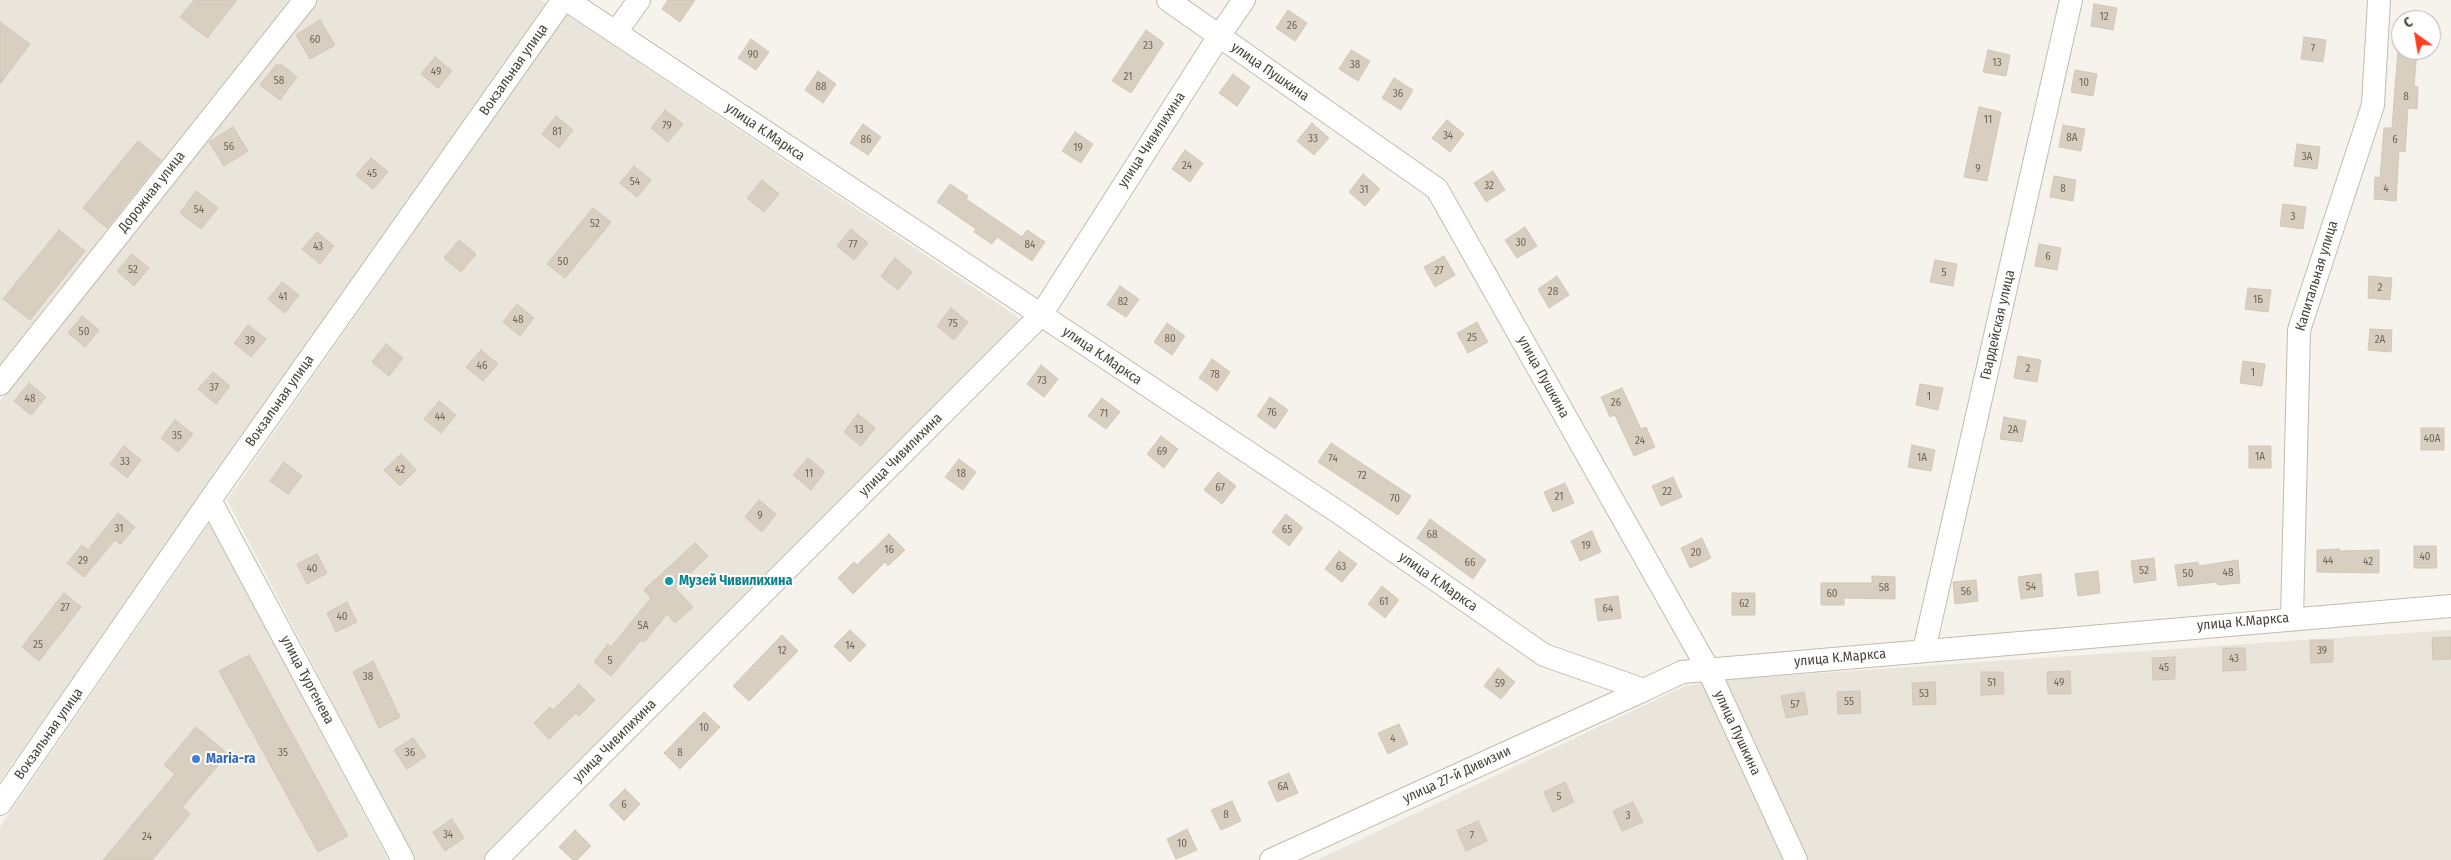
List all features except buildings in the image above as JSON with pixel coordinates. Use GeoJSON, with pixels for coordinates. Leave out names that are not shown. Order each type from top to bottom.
{"type":"FeatureCollection","features":[{"type":"Feature","properties":{"kind":"street","name":"Дорожная улица"},"geometry":{"type":"LineString","coordinates":[[0,384],[305,0]]}},
{"type":"Feature","properties":{"kind":"street","name":"улица К.Маркса"},"geometry":{"type":"LineString","coordinates":[[565,0],[1341,514],[1544,656],[1644,690],[1682,672],[1708,669],[2451,606]]}},
{"type":"Feature","properties":{"kind":"street","name":"Вокзальная улица"},"geometry":{"type":"LineString","coordinates":[[0,804],[210,500],[565,0]]}},
{"type":"Feature","properties":{"kind":"street"},"geometry":{"type":"LineString","coordinates":[[616,32],[638,0]]}},
{"type":"Feature","properties":{"kind":"street","name":"улица Пушкина"},"geometry":{"type":"LineString","coordinates":[[1168,0],[1437,189],[1708,669],[1796,860]]}},
{"type":"Feature","properties":{"kind":"street","name":"улица Чивилихина"},"geometry":{"type":"LineString","coordinates":[[496,860],[1041,315],[1219,36],[1244,0]]}},
{"type":"Feature","properties":{"kind":"street","name":"Гвардейская улица"},"geometry":{"type":"LineString","coordinates":[[1924,650],[2071,0]]}},
{"type":"Feature","properties":{"kind":"street","name":"Капитальная улица"},"geometry":{"type":"LineString","coordinates":[[2292,618],[2298,330],[2372,105],[2379,0]]}},
{"type":"Feature","properties":{"kind":"street","name":"улица Тургенева"},"geometry":{"type":"LineString","coordinates":[[210,500],[403,860]]}},
{"type":"Feature","properties":{"kind":"street","name":"улица 27-й Дивизии"},"geometry":{"type":"LineString","coordinates":[[1271,860],[1644,690]]}},
{"type":"Feature","properties":{"kind":"shaded area"},"geometry":{"type":"Polygon","coordinates":[[[0,0],[297,0],[0,376],[0,0]]]}},
{"type":"Feature","properties":{"kind":"shaded area"},"geometry":{"type":"Polygon","coordinates":[[[312,0],[541,0],[550,5],[0,781],[0,401],[312,0]]]}},
{"type":"Feature","properties":{"kind":"shaded area"},"geometry":{"type":"Polygon","coordinates":[[[566,14],[1022,320],[485,860],[415,860],[227,500],[566,14]]]}},
{"type":"Feature","properties":{"kind":"shaded area"},"geometry":{"type":"Polygon","coordinates":[[[210,522],[388,860],[0,860],[0,827],[210,522]]]}},
{"type":"Feature","properties":{"kind":"shaded area"},"geometry":{"type":"Polygon","coordinates":[[[2451,630],[2451,860],[1317,860],[1685,686],[1733,679],[2451,630]]]}},
{"type":"Feature","properties":{"kind":"place","name":"Музей Чивилихина"},"geometry":{"type":"Point","coordinates":[669,581]}},
{"type":"Feature","properties":{"kind":"place","name":"Maria-ra"},"geometry":{"type":"Point","coordinates":[196,759]}}]}
